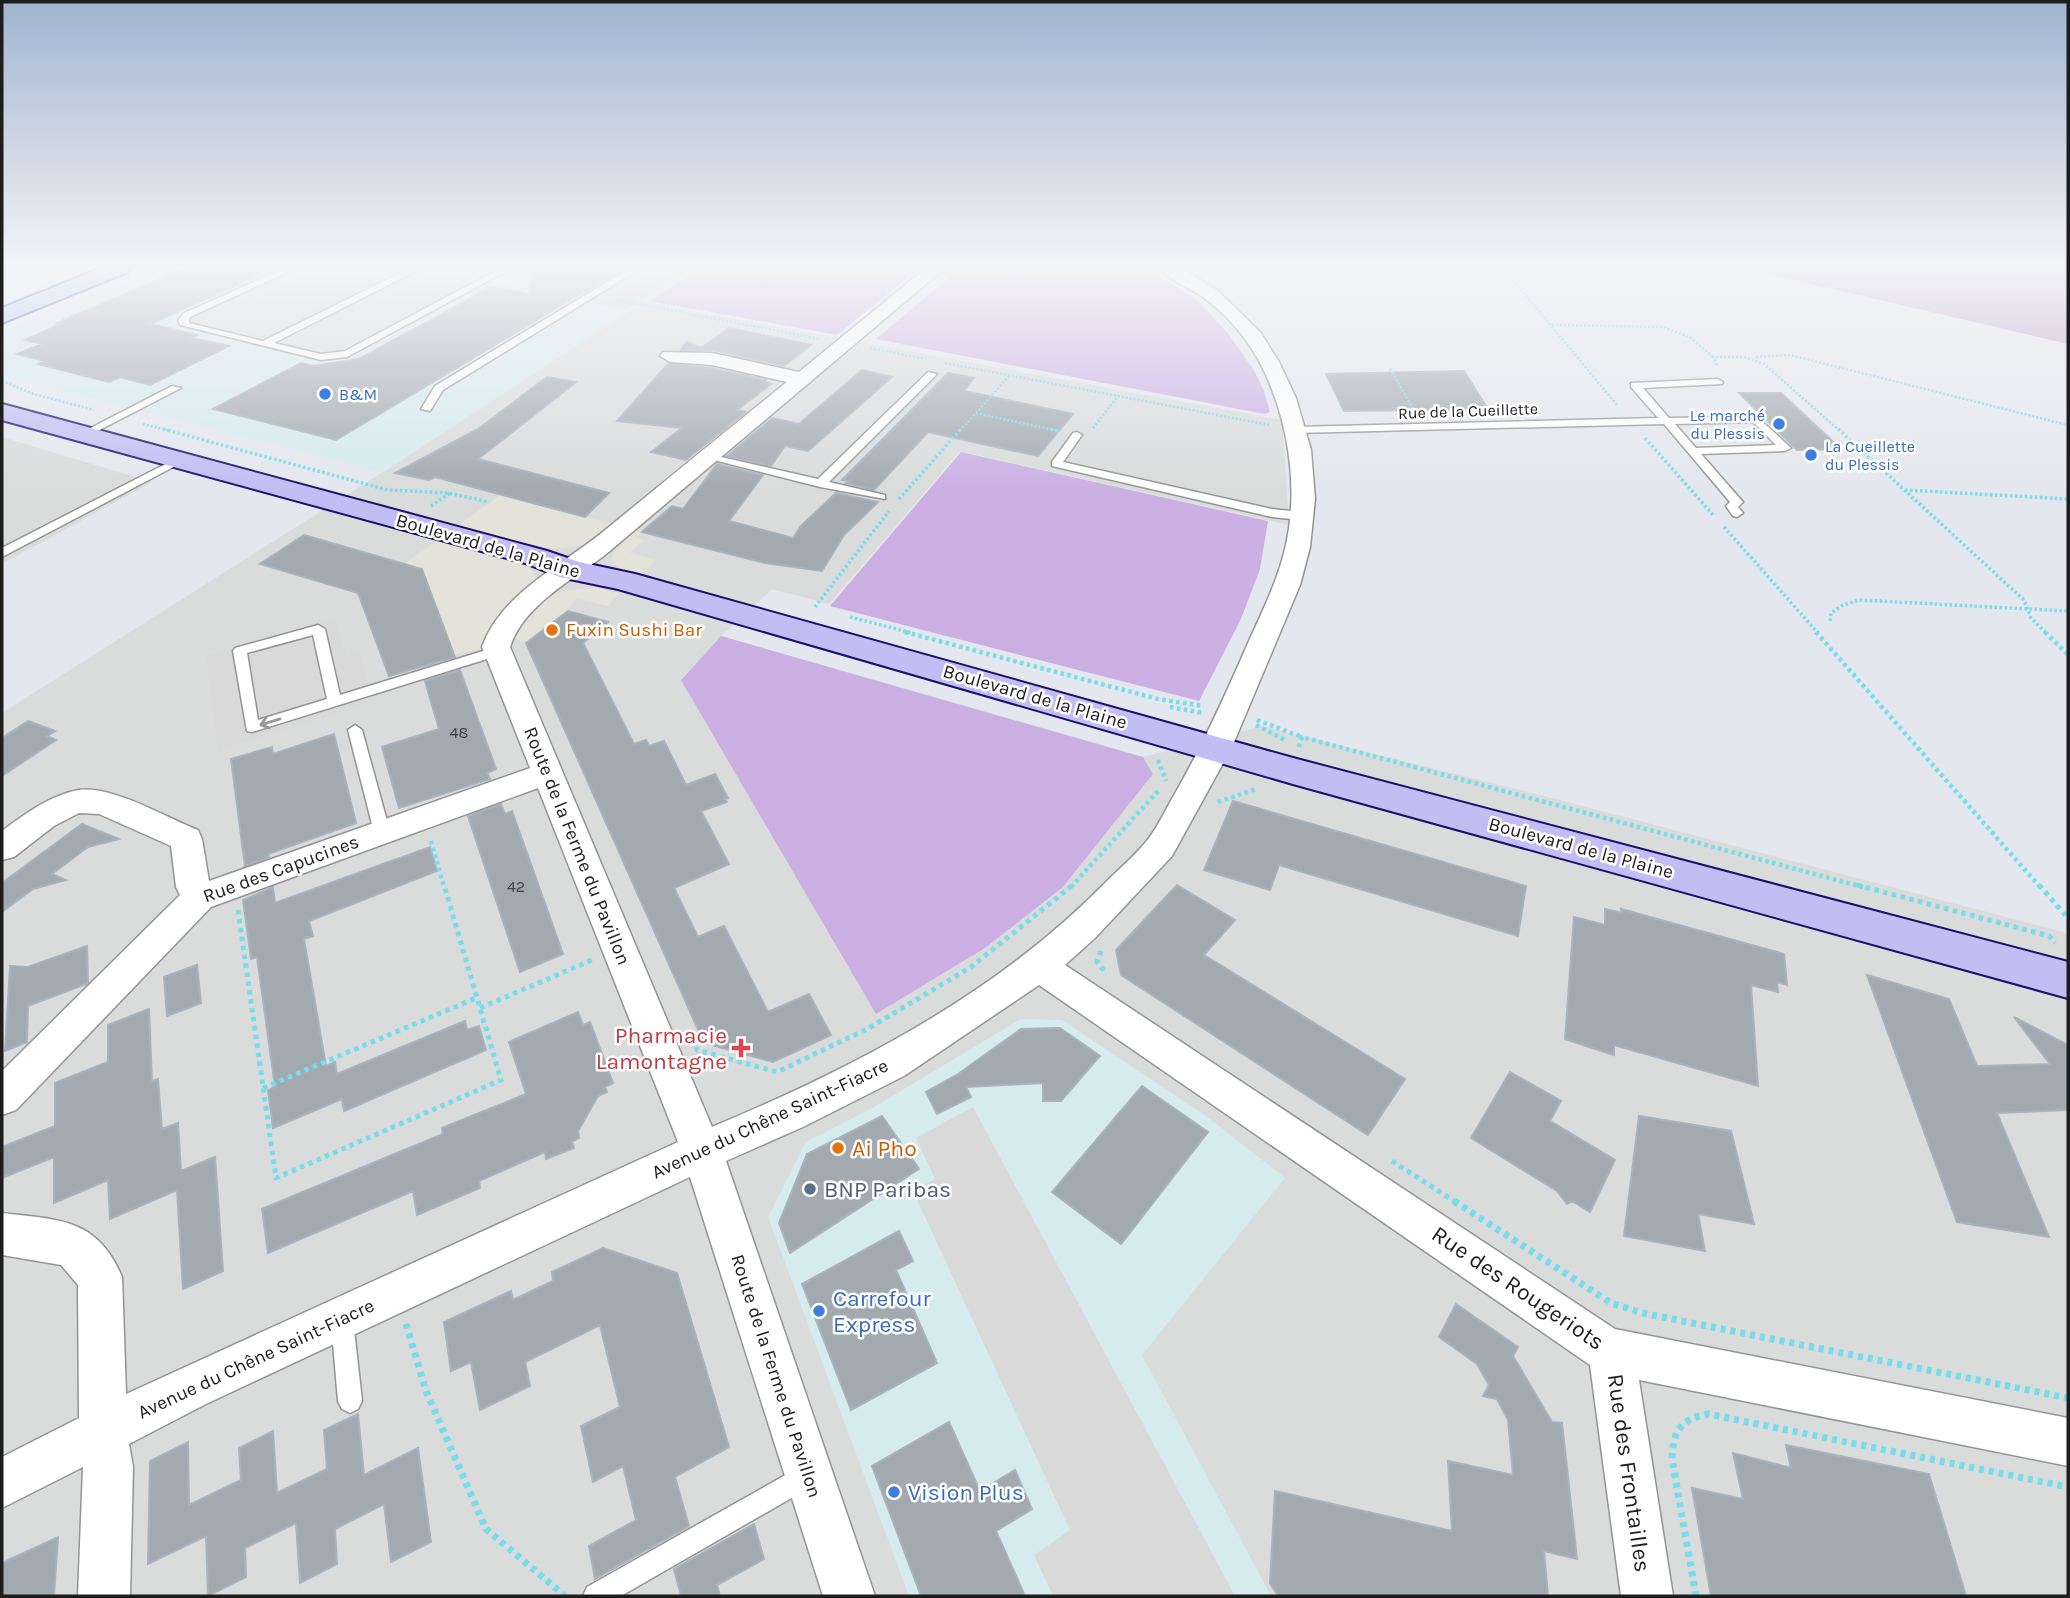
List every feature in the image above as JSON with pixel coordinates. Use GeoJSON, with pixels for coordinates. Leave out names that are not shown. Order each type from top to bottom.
{"type":"FeatureCollection","features":[{"type":"Feature","properties":{"kind":"main road","name":"Boulevard de la Plaine"},"geometry":{"type":"LineString","coordinates":[[2,412],[523,553],[570,570],[624,581],[1217,747],[1278,779],[2068,980]]}},
{"type":"Feature","properties":{"kind":"street","name":"Avenue du Chêne Saint-Fiacre"},"geometry":{"type":"LineString","coordinates":[[2,1483],[187,1388],[702,1151],[789,1114],[890,1064],[1039,966],[1083,928],[1207,802],[1217,747],[1287,585],[1298,547],[1301,516],[1300,450],[1286,398],[1257,343]]}},
{"type":"Feature","properties":{"kind":"street"},"geometry":{"type":"LineString","coordinates":[[498,651],[497,636],[542,590],[846,344]]}},
{"type":"Feature","properties":{"kind":"street"},"geometry":{"type":"LineString","coordinates":[[670,356],[712,359],[803,379]]}},
{"type":"Feature","properties":{"kind":"street","name":"Route de la Ferme du Pavillon"},"geometry":{"type":"LineString","coordinates":[[498,651],[702,1151],[849,1596]]}},
{"type":"Feature","properties":{"kind":"street","name":"Rue des Capucines"},"geometry":{"type":"LineString","coordinates":[[2,1097],[199,898],[547,773]]}},
{"type":"Feature","properties":{"kind":"street"},"geometry":{"type":"LineString","coordinates":[[2,848],[41,820],[69,806],[87,801],[186,839],[193,887],[199,898]]}},
{"type":"Feature","properties":{"kind":"street","name":"Rue des Rougeriots"},"geometry":{"type":"LineString","coordinates":[[1039,966],[1593,1342],[1611,1350],[2068,1441]]}},
{"type":"Feature","properties":{"kind":"street"},"geometry":{"type":"LineString","coordinates":[[2,1234],[73,1245],[100,1277],[103,1431],[108,1467],[104,1596]]}},
{"type":"Feature","properties":{"kind":"street","name":"Rue des Frontailles"},"geometry":{"type":"LineString","coordinates":[[1611,1350],[1647,1596]]}},
{"type":"Feature","properties":{"kind":"lane"},"geometry":{"type":"LineString","coordinates":[[258,343],[321,357],[347,354],[368,343]]}},
{"type":"Feature","properties":{"kind":"lane"},"geometry":{"type":"LineString","coordinates":[[426,409],[439,388],[514,343]]}},
{"type":"Feature","properties":{"kind":"lane"},"geometry":{"type":"LineString","coordinates":[[820,484],[932,374]]}},
{"type":"Feature","properties":{"kind":"lane"},"geometry":{"type":"LineString","coordinates":[[1718,382],[1635,385],[1737,502],[1732,506],[1737,513]]}},
{"type":"Feature","properties":{"kind":"lane"},"geometry":{"type":"LineString","coordinates":[[82,435],[176,388]]}},
{"type":"Feature","properties":{"kind":"lane","name":"Rue de la Cueillette"},"geometry":{"type":"LineString","coordinates":[[1295,430],[1756,419],[1785,448],[1692,451]]}},
{"type":"Feature","properties":{"kind":"lane"},"geometry":{"type":"LineString","coordinates":[[1077,435],[1056,464],[1272,513],[1301,516]]}},
{"type":"Feature","properties":{"kind":"lane"},"geometry":{"type":"LineString","coordinates":[[708,457],[881,497]]}},
{"type":"Feature","properties":{"kind":"lane"},"geometry":{"type":"LineString","coordinates":[[2,554],[177,461]]}},
{"type":"Feature","properties":{"kind":"lane"},"geometry":{"type":"LineString","coordinates":[[335,702],[318,629],[240,651],[252,727],[335,702],[498,651]]}},
{"type":"Feature","properties":{"kind":"lane"},"geometry":{"type":"LineString","coordinates":[[355,730],[382,832]]}},
{"type":"Feature","properties":{"kind":"lane"},"geometry":{"type":"LineString","coordinates":[[342,1318],[350,1401]]}},
{"type":"Feature","properties":{"kind":"lane"},"geometry":{"type":"LineString","coordinates":[[596,1596],[807,1475]]}},
{"type":"Feature","properties":{"kind":"path"},"geometry":{"type":"LineString","coordinates":[[839,343],[928,359]]}},
{"type":"Feature","properties":{"kind":"path"},"geometry":{"type":"LineString","coordinates":[[1566,343],[2068,918]]}},
{"type":"Feature","properties":{"kind":"path"},"geometry":{"type":"LineString","coordinates":[[1696,343],[1713,357],[1720,370],[1718,382]]}},
{"type":"Feature","properties":{"kind":"path"},"geometry":{"type":"LineString","coordinates":[[1713,357],[1790,355],[2068,425]]}},
{"type":"Feature","properties":{"kind":"path"},"geometry":{"type":"LineString","coordinates":[[1752,357],[1771,368],[2024,600],[2031,618],[2068,656]]}},
{"type":"Feature","properties":{"kind":"path"},"geometry":{"type":"LineString","coordinates":[[942,362],[1295,430]]}},
{"type":"Feature","properties":{"kind":"path"},"geometry":{"type":"LineString","coordinates":[[1390,369],[1425,428]]}},
{"type":"Feature","properties":{"kind":"path"},"geometry":{"type":"LineString","coordinates":[[815,607],[876,525],[1010,375]]}},
{"type":"Feature","properties":{"kind":"path"},"geometry":{"type":"LineString","coordinates":[[2,381],[34,394],[388,490],[449,493],[489,502]]}},
{"type":"Feature","properties":{"kind":"path"},"geometry":{"type":"LineString","coordinates":[[976,413],[1087,437],[1118,396]]}},
{"type":"Feature","properties":{"kind":"path"},"geometry":{"type":"LineString","coordinates":[[1904,490],[2068,499]]}},
{"type":"Feature","properties":{"kind":"path"},"geometry":{"type":"LineString","coordinates":[[1830,621],[1831,612],[1858,600],[1910,600],[2068,611]]}},
{"type":"Feature","properties":{"kind":"path"},"geometry":{"type":"LineString","coordinates":[[802,604],[828,611]]}},
{"type":"Feature","properties":{"kind":"path"},"geometry":{"type":"LineString","coordinates":[[841,614],[1158,699]]}},
{"type":"Feature","properties":{"kind":"path"},"geometry":{"type":"LineString","coordinates":[[1261,721],[1265,711]]}},
{"type":"Feature","properties":{"kind":"path"},"geometry":{"type":"LineString","coordinates":[[691,1037],[697,1050],[777,1072],[869,1028],[971,967],[1072,887],[1166,782],[1207,802],[1278,779],[1301,737],[2049,936],[2058,946]]}},
{"type":"Feature","properties":{"kind":"path"},"geometry":{"type":"LineString","coordinates":[[234,885],[276,1178],[501,1080],[424,817]]}},
{"type":"Feature","properties":{"kind":"path"},"geometry":{"type":"LineString","coordinates":[[1104,944],[1097,962],[1111,979]]}},
{"type":"Feature","properties":{"kind":"path"},"geometry":{"type":"LineString","coordinates":[[480,1008],[618,949]]}},
{"type":"Feature","properties":{"kind":"path"},"geometry":{"type":"LineString","coordinates":[[263,1088],[477,998]]}},
{"type":"Feature","properties":{"kind":"path"},"geometry":{"type":"LineString","coordinates":[[1387,1158],[1611,1303],[1642,1313],[2068,1398]]}},
{"type":"Feature","properties":{"kind":"path"},"geometry":{"type":"LineString","coordinates":[[397,1293],[426,1391],[486,1529],[565,1596]]}},
{"type":"Feature","properties":{"kind":"path"},"geometry":{"type":"LineString","coordinates":[[1696,1596],[1672,1459],[1673,1437],[1677,1427],[1695,1416],[1708,1415],[2068,1487]]}},
{"type":"Feature","properties":{"kind":"shaded area"},"geometry":{"type":"Polygon","coordinates":[[[2,343],[582,343],[383,472],[2,376],[2,343]]]}},
{"type":"Feature","properties":{"kind":"shaded area"},"geometry":{"type":"Polygon","coordinates":[[[273,343],[362,343],[344,352],[322,354],[273,343]]]}},
{"type":"Feature","properties":{"kind":"shaded area"},"geometry":{"type":"Polygon","coordinates":[[[582,343],[863,343],[1282,420],[1289,525],[960,451],[829,604],[772,589],[721,636],[681,679],[876,1014],[985,948],[1063,887],[1153,774],[1143,757],[1262,726],[1548,797],[2064,932],[2068,939],[2068,1596],[2,1596],[2,713],[582,343]]]}},
{"type":"Feature","properties":{"kind":"shaded area"},"geometry":{"type":"Polygon","coordinates":[[[895,343],[1235,343],[1254,370],[1264,391],[1270,412],[1265,414],[895,343]]]}},
{"type":"Feature","properties":{"kind":"shaded area"},"geometry":{"type":"Polygon","coordinates":[[[2,437],[152,482],[2,564],[2,437]]]}},
{"type":"Feature","properties":{"kind":"shaded area"},"geometry":{"type":"Polygon","coordinates":[[[961,452],[1268,521],[1260,569],[1241,619],[1199,701],[830,606],[961,452]]]}},
{"type":"Feature","properties":{"kind":"shaded area"},"geometry":{"type":"Polygon","coordinates":[[[501,494],[618,524],[587,544],[557,549],[487,537],[455,528],[501,494]]]}},
{"type":"Feature","properties":{"kind":"shaded area"},"geometry":{"type":"Polygon","coordinates":[[[630,529],[642,532],[635,538],[644,540],[630,553],[657,560],[640,575],[621,570],[611,559],[618,543],[630,529]]]}},
{"type":"Feature","properties":{"kind":"shaded area"},"geometry":{"type":"Polygon","coordinates":[[[437,541],[529,566],[535,576],[532,587],[487,633],[482,648],[454,655],[427,582],[400,567],[437,541]]]}},
{"type":"Feature","properties":{"kind":"shaded area"},"geometry":{"type":"Polygon","coordinates":[[[595,588],[620,593],[608,606],[577,599],[562,615],[526,643],[508,635],[552,595],[568,590],[595,588]]]}},
{"type":"Feature","properties":{"kind":"shaded area"},"geometry":{"type":"Polygon","coordinates":[[[336,619],[346,655],[359,651],[373,702],[218,750],[206,656],[336,619]]]}},
{"type":"Feature","properties":{"kind":"shaded area"},"geometry":{"type":"Polygon","coordinates":[[[721,636],[1143,757],[1153,774],[1063,887],[985,948],[876,1014],[681,680],[721,636]]]}},
{"type":"Feature","properties":{"kind":"shaded area"},"geometry":{"type":"Polygon","coordinates":[[[1021,1019],[1062,1020],[1206,1116],[1285,1178],[1142,1355],[1271,1596],[909,1596],[768,1217],[806,1142],[872,1108],[1021,1019]]]}},
{"type":"Feature","properties":{"kind":"shaded area"},"geometry":{"type":"Polygon","coordinates":[[[973,1107],[1235,1596],[1053,1596],[1034,1555],[1070,1530],[913,1191],[935,1179],[916,1138],[973,1107]]]}},
{"type":"Feature","properties":{"kind":"building"},"geometry":{"type":"Polygon","coordinates":[[[36,343],[213,343],[229,346],[150,385],[120,377],[109,382],[38,364],[45,361],[17,354],[42,344],[36,343]]]}},
{"type":"Feature","properties":{"kind":"building"},"geometry":{"type":"Polygon","coordinates":[[[389,343],[499,343],[336,440],[213,409],[301,363],[313,366],[359,359],[389,343]]]}},
{"type":"Feature","properties":{"kind":"building"},"geometry":{"type":"Polygon","coordinates":[[[687,343],[701,348],[709,343],[799,343],[811,345],[784,366],[713,350],[681,350],[687,343]]]}},
{"type":"Feature","properties":{"kind":"building"},"geometry":{"type":"Polygon","coordinates":[[[668,364],[712,368],[766,380],[764,382],[771,384],[737,410],[746,412],[686,460],[651,452],[682,428],[617,421],[668,364]]]}},
{"type":"Feature","properties":{"kind":"building"},"geometry":{"type":"Polygon","coordinates":[[[862,370],[892,377],[808,451],[785,446],[771,466],[727,456],[772,418],[799,424],[862,370]]]}},
{"type":"Feature","properties":{"kind":"building"},"geometry":{"type":"Polygon","coordinates":[[[1464,371],[1488,409],[1344,411],[1326,374],[1464,371]]]}},
{"type":"Feature","properties":{"kind":"building"},"geometry":{"type":"Polygon","coordinates":[[[948,373],[974,378],[964,391],[1073,414],[1038,456],[928,432],[874,490],[842,480],[948,373]]]}},
{"type":"Feature","properties":{"kind":"building"},"geometry":{"type":"Polygon","coordinates":[[[547,377],[576,382],[478,459],[609,493],[585,517],[435,477],[429,480],[395,473],[478,429],[547,377]]]}},
{"type":"Feature","properties":{"kind":"building"},"geometry":{"type":"Polygon","coordinates":[[[1739,393],[1781,393],[1841,449],[1797,450],[1739,393]]]}},
{"type":"Feature","properties":{"kind":"building"},"geometry":{"type":"Polygon","coordinates":[[[717,464],[763,475],[729,521],[793,538],[801,526],[836,493],[878,502],[844,535],[822,571],[765,563],[642,532],[672,506],[683,509],[717,464]]]}},
{"type":"Feature","properties":{"kind":"building"},"geometry":{"type":"Polygon","coordinates":[[[304,535],[422,569],[455,657],[389,676],[358,593],[260,564],[304,535]]]}},
{"type":"Feature","properties":{"kind":"building"},"geometry":{"type":"Polygon","coordinates":[[[568,611],[608,622],[583,643],[634,744],[646,740],[649,746],[664,741],[686,785],[715,774],[728,798],[725,799],[727,802],[701,811],[729,864],[674,888],[698,937],[724,926],[768,1012],[809,994],[831,1035],[773,1062],[704,1043],[526,643],[568,611]]]}},
{"type":"Feature","properties":{"kind":"building"},"geometry":{"type":"Polygon","coordinates":[[[460,670],[496,769],[487,773],[490,779],[399,808],[382,747],[439,729],[425,681],[460,670]]]}},
{"type":"Feature","properties":{"kind":"building"},"geometry":{"type":"Polygon","coordinates":[[[28,721],[55,731],[47,736],[56,740],[2,776],[2,738],[28,721]]]}},
{"type":"Feature","properties":{"kind":"building"},"geometry":{"type":"Polygon","coordinates":[[[334,734],[356,823],[268,854],[269,857],[245,866],[231,759],[272,747],[273,754],[334,734]]]}},
{"type":"Feature","properties":{"kind":"building"},"geometry":{"type":"Polygon","coordinates":[[[1233,801],[1526,886],[1518,936],[1279,865],[1270,890],[1204,870],[1233,801]]]}},
{"type":"Feature","properties":{"kind":"building"},"geometry":{"type":"Polygon","coordinates":[[[501,804],[505,814],[512,811],[563,954],[520,972],[468,816],[501,804]]]}},
{"type":"Feature","properties":{"kind":"building"},"geometry":{"type":"Polygon","coordinates":[[[82,824],[119,839],[88,847],[52,874],[66,880],[33,889],[2,912],[2,883],[82,824]]]}},
{"type":"Feature","properties":{"kind":"building"},"geometry":{"type":"Polygon","coordinates":[[[430,847],[437,871],[309,921],[313,936],[304,939],[326,1066],[335,1062],[337,1074],[465,1021],[467,1030],[479,1026],[486,1050],[344,1111],[342,1099],[273,1128],[268,1090],[275,1087],[257,957],[251,959],[243,900],[273,887],[275,903],[430,847]]]}},
{"type":"Feature","properties":{"kind":"building"},"geometry":{"type":"Polygon","coordinates":[[[1177,885],[1235,920],[1204,955],[1405,1079],[1368,1135],[1121,975],[1116,950],[1177,885]]]}},
{"type":"Feature","properties":{"kind":"building"},"geometry":{"type":"Polygon","coordinates":[[[1605,909],[1622,913],[1621,909],[1784,954],[1787,985],[1777,982],[1778,992],[1751,985],[1758,1086],[1614,1045],[1614,1055],[1565,1039],[1574,917],[1605,925],[1605,909]]]}},
{"type":"Feature","properties":{"kind":"building"},"geometry":{"type":"Polygon","coordinates":[[[87,946],[88,983],[28,1006],[27,1042],[5,1051],[10,966],[28,967],[87,946]]]}},
{"type":"Feature","properties":{"kind":"building"},"geometry":{"type":"Polygon","coordinates":[[[197,965],[201,1003],[167,1016],[164,977],[197,965]]]}},
{"type":"Feature","properties":{"kind":"building"},"geometry":{"type":"Polygon","coordinates":[[[1867,975],[1949,999],[1977,1066],[2050,1064],[2014,1017],[2068,1045],[2068,1110],[1997,1113],[2049,1237],[1957,1222],[1867,975]]]}},
{"type":"Feature","properties":{"kind":"building"},"geometry":{"type":"Polygon","coordinates":[[[149,1009],[152,1081],[158,1079],[162,1129],[178,1123],[181,1171],[215,1157],[223,1271],[183,1289],[177,1190],[110,1219],[108,1180],[54,1203],[54,1157],[2,1178],[2,1147],[55,1126],[55,1083],[108,1062],[108,1025],[149,1009]]]}},
{"type":"Feature","properties":{"kind":"building"},"geometry":{"type":"Polygon","coordinates":[[[578,1012],[583,1025],[590,1022],[613,1083],[605,1087],[607,1092],[598,1096],[578,1131],[579,1138],[572,1142],[574,1148],[546,1159],[545,1152],[479,1181],[480,1188],[417,1215],[413,1191],[268,1253],[262,1209],[443,1134],[442,1128],[526,1094],[509,1042],[578,1012]]]}},
{"type":"Feature","properties":{"kind":"building"},"geometry":{"type":"Polygon","coordinates":[[[1060,1028],[1100,1056],[1061,1101],[1043,1101],[1043,1083],[966,1087],[971,1097],[937,1114],[926,1092],[958,1074],[1021,1029],[1060,1028]]]}},
{"type":"Feature","properties":{"kind":"building"},"geometry":{"type":"Polygon","coordinates":[[[1510,1072],[1561,1101],[1550,1121],[1615,1160],[1590,1212],[1572,1201],[1567,1204],[1557,1191],[1471,1138],[1510,1072]]]}},
{"type":"Feature","properties":{"kind":"building"},"geometry":{"type":"Polygon","coordinates":[[[1142,1086],[1208,1132],[1121,1244],[1052,1192],[1142,1086]]]}},
{"type":"Feature","properties":{"kind":"building"},"geometry":{"type":"Polygon","coordinates":[[[882,1116],[919,1169],[790,1253],[779,1223],[807,1154],[882,1116]]]}},
{"type":"Feature","properties":{"kind":"building"},"geometry":{"type":"Polygon","coordinates":[[[1639,1116],[1731,1131],[1754,1224],[1698,1214],[1705,1251],[1624,1236],[1639,1116]]]}},
{"type":"Feature","properties":{"kind":"building"},"geometry":{"type":"Polygon","coordinates":[[[899,1231],[913,1261],[896,1270],[937,1363],[851,1410],[802,1284],[899,1231]]]}},
{"type":"Feature","properties":{"kind":"building"},"geometry":{"type":"Polygon","coordinates":[[[603,1248],[677,1273],[729,1447],[675,1477],[689,1526],[595,1579],[589,1546],[636,1520],[623,1466],[593,1482],[581,1426],[620,1407],[600,1325],[525,1362],[530,1386],[480,1410],[471,1362],[451,1371],[444,1322],[511,1291],[513,1300],[553,1281],[552,1272],[603,1248]]]}},
{"type":"Feature","properties":{"kind":"building"},"geometry":{"type":"Polygon","coordinates":[[[1456,1304],[1518,1347],[1513,1356],[1552,1422],[1562,1423],[1577,1559],[1544,1551],[1548,1596],[1278,1596],[1270,1583],[1275,1491],[1452,1531],[1448,1461],[1513,1475],[1508,1420],[1497,1399],[1483,1396],[1489,1385],[1477,1364],[1439,1337],[1456,1304]]]}},
{"type":"Feature","properties":{"kind":"building"},"geometry":{"type":"Polygon","coordinates":[[[358,1414],[364,1475],[418,1448],[431,1542],[391,1562],[384,1504],[335,1529],[337,1564],[300,1583],[296,1523],[245,1548],[246,1577],[208,1596],[206,1536],[148,1564],[150,1461],[188,1442],[189,1505],[241,1480],[239,1448],[273,1431],[277,1493],[327,1469],[324,1430],[358,1414]]]}},
{"type":"Feature","properties":{"kind":"building"},"geometry":{"type":"Polygon","coordinates":[[[949,1422],[980,1491],[1015,1470],[1032,1509],[996,1531],[1025,1596],[921,1596],[872,1466],[949,1422]]]}},
{"type":"Feature","properties":{"kind":"building"},"geometry":{"type":"Polygon","coordinates":[[[1786,1445],[1929,1474],[1966,1596],[1711,1596],[1692,1488],[1743,1499],[1733,1453],[1791,1468],[1786,1445]]]}},
{"type":"Feature","properties":{"kind":"building"},"geometry":{"type":"Polygon","coordinates":[[[754,1524],[764,1559],[717,1585],[720,1596],[681,1596],[674,1569],[754,1524]]]}},
{"type":"Feature","properties":{"kind":"building"},"geometry":{"type":"Polygon","coordinates":[[[58,1537],[54,1596],[2,1596],[2,1563],[58,1537]]]}},
{"type":"Feature","properties":{"kind":"place","name":"B&M"},"geometry":{"type":"Point","coordinates":[325,394]}},
{"type":"Feature","properties":{"kind":"place","name":"Le marché du Plessis"},"geometry":{"type":"Point","coordinates":[1779,424]}},
{"type":"Feature","properties":{"kind":"place","name":"La Cueillette du Plessis"},"geometry":{"type":"Point","coordinates":[1811,455]}},
{"type":"Feature","properties":{"kind":"place","name":"Fuxin Sushi Bar"},"geometry":{"type":"Point","coordinates":[552,630]}},
{"type":"Feature","properties":{"kind":"place","name":"Pharmacie Lamontagne"},"geometry":{"type":"Point","coordinates":[741,1048]}},
{"type":"Feature","properties":{"kind":"place","name":"Ai Pho"},"geometry":{"type":"Point","coordinates":[838,1148]}},
{"type":"Feature","properties":{"kind":"place","name":"BNP Paribas"},"geometry":{"type":"Point","coordinates":[810,1189]}},
{"type":"Feature","properties":{"kind":"place","name":"Carrefour Express"},"geometry":{"type":"Point","coordinates":[819,1311]}},
{"type":"Feature","properties":{"kind":"place","name":"Vision Plus"},"geometry":{"type":"Point","coordinates":[894,1492]}}]}
